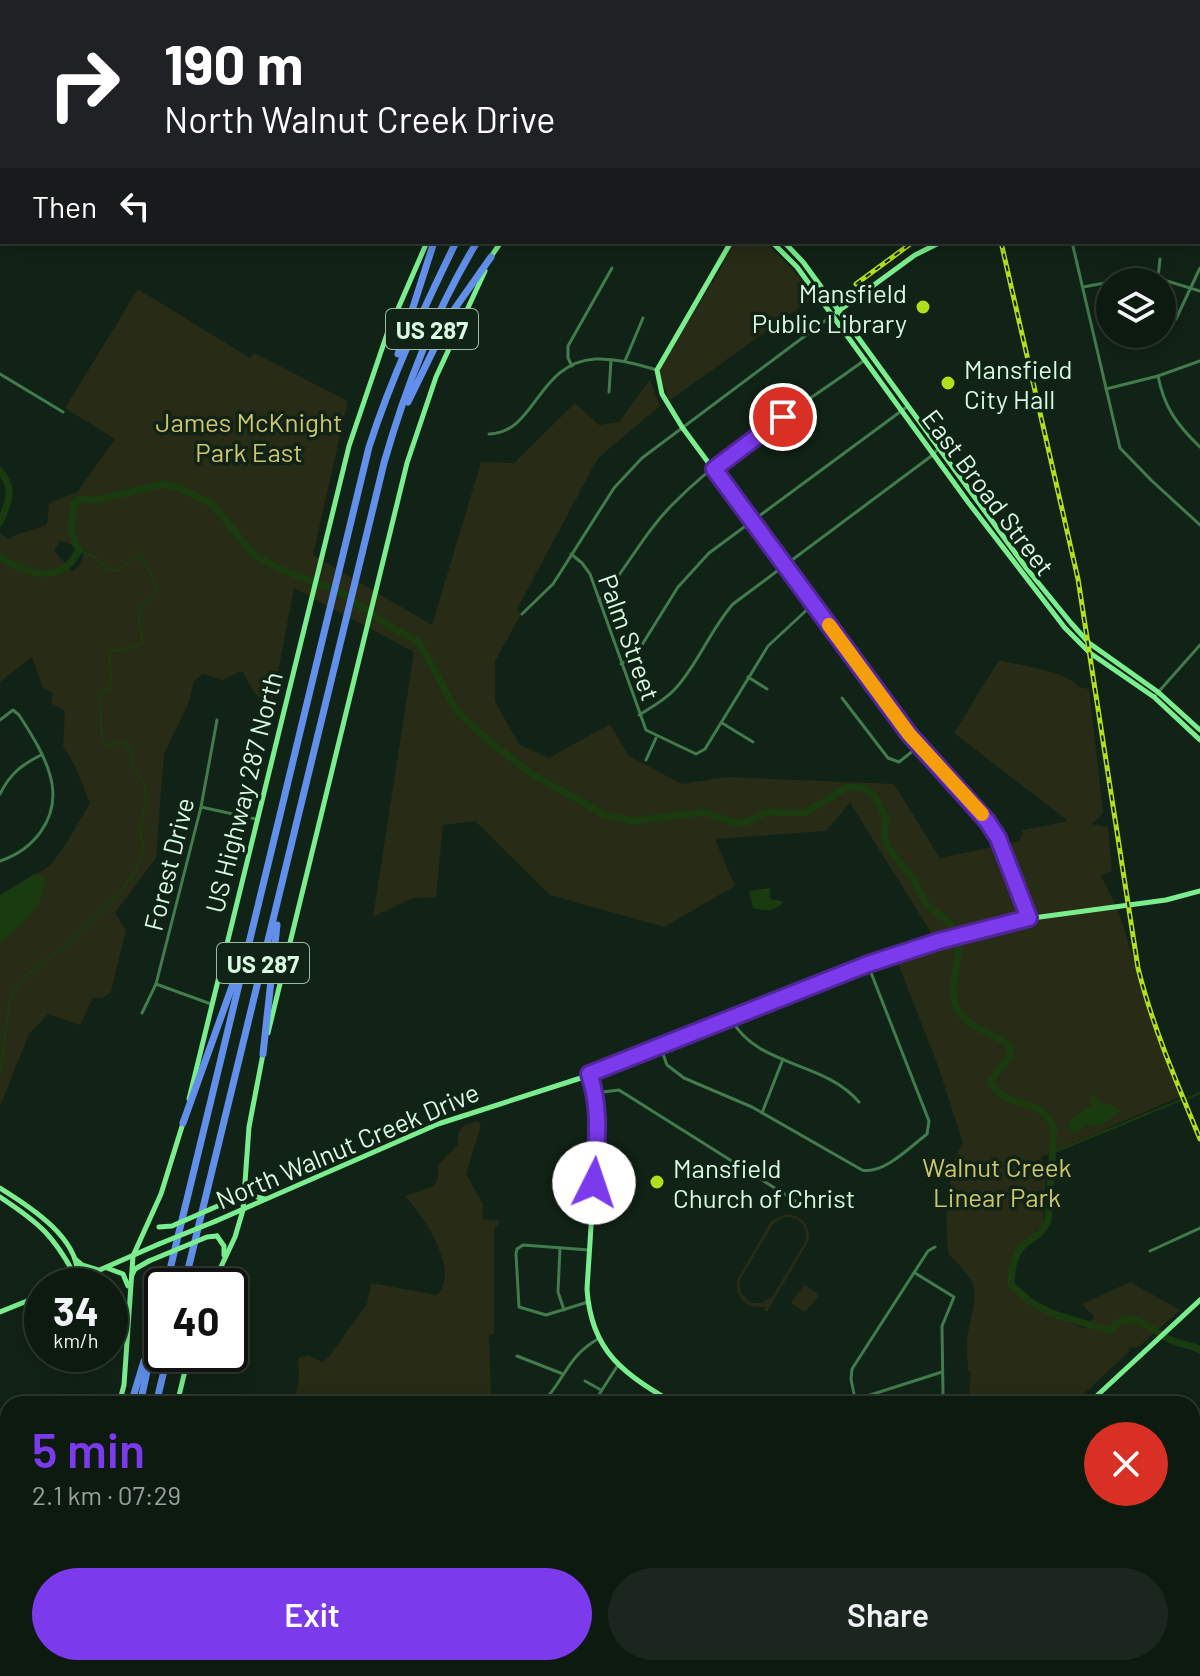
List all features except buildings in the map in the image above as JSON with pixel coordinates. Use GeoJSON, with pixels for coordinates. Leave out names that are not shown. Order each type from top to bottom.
{"type":"FeatureCollection","features":[{"type":"Feature","properties":{"kind":"highway"},"geometry":{"type":"LineString","coordinates":[[389,386],[433,244]]}},
{"type":"Feature","properties":{"kind":"highway","name":"US 287"},"geometry":{"type":"LineString","coordinates":[[170,1268],[369,447],[389,386],[455,244]]}},
{"type":"Feature","properties":{"kind":"highway","name":"US 287"},"geometry":{"type":"LineString","coordinates":[[188,1268],[357,573],[397,421],[442,308],[476,244]]}},
{"type":"Feature","properties":{"kind":"highway"},"geometry":{"type":"LineString","coordinates":[[397,421],[451,314],[491,257]]}},
{"type":"Feature","properties":{"kind":"highway"},"geometry":{"type":"LineString","coordinates":[[183,1123],[224,1015],[251,922],[257,912]]}},
{"type":"Feature","properties":{"kind":"highway"},"geometry":{"type":"LineString","coordinates":[[263,1054],[276,912]]}},
{"type":"Feature","properties":{"kind":"highway"},"geometry":{"type":"LineString","coordinates":[[134,1396],[144,1366]]}},
{"type":"Feature","properties":{"kind":"highway"},"geometry":{"type":"LineString","coordinates":[[142,1396],[146,1372]]}},
{"type":"Feature","properties":{"kind":"highway"},"geometry":{"type":"LineString","coordinates":[[158,1396],[164,1372]]}},
{"type":"Feature","properties":{"kind":"main road","name":"US Highway 287 North"},"geometry":{"type":"LineString","coordinates":[[121,1396],[125,1374],[133,1256],[156,1205],[183,1123],[320,558],[364,397],[426,244]]}},
{"type":"Feature","properties":{"kind":"main road"},"geometry":{"type":"LineString","coordinates":[[220,1268],[235,1237],[243,1210],[249,1127],[263,1054],[420,420],[461,320],[500,244]]}},
{"type":"Feature","properties":{"kind":"main road"},"geometry":{"type":"LineString","coordinates":[[730,244],[657,370],[662,394],[682,427],[919,746],[993,829],[1029,918]]}},
{"type":"Feature","properties":{"kind":"main road","name":"East Broad Street"},"geometry":{"type":"LineString","coordinates":[[776,244],[872,354],[934,454],[1001,545],[1068,625],[1104,663],[1156,694]]}},
{"type":"Feature","properties":{"kind":"main road","name":"East Broad Street"},"geometry":{"type":"LineString","coordinates":[[786,244],[803,262],[866,359],[940,449],[1007,541],[1024,571]]}},
{"type":"Feature","properties":{"kind":"main road"},"geometry":{"type":"LineString","coordinates":[[836,313],[915,255],[937,244]]}},
{"type":"Feature","properties":{"kind":"main road"},"geometry":{"type":"LineString","coordinates":[[797,267],[803,262]]}},
{"type":"Feature","properties":{"kind":"main road"},"geometry":{"type":"LineString","coordinates":[[1001,545],[1007,541]]}},
{"type":"Feature","properties":{"kind":"main road","name":"East Broad Street"},"geometry":{"type":"LineString","coordinates":[[1068,625],[1197,728],[1200,740]]}},
{"type":"Feature","properties":{"kind":"main road"},"geometry":{"type":"LineString","coordinates":[[1104,663],[1107,656]]}},
{"type":"Feature","properties":{"kind":"main road","name":"North Walnut Creek Drive"},"geometry":{"type":"LineString","coordinates":[[104,1268],[270,1199],[430,1126],[589,1074],[868,964],[939,941],[1029,918],[1166,900],[1200,891]]}},
{"type":"Feature","properties":{"kind":"main road"},"geometry":{"type":"LineString","coordinates":[[589,1074],[598,1118],[588,1302],[598,1338],[618,1365],[661,1396]]}},
{"type":"Feature","properties":{"kind":"main road"},"geometry":{"type":"LineString","coordinates":[[246,1182],[253,1196],[270,1199]]}},
{"type":"Feature","properties":{"kind":"main road"},"geometry":{"type":"LineString","coordinates":[[156,1205],[154,1218],[159,1227],[172,1226],[236,1198],[246,1182]]}},
{"type":"Feature","properties":{"kind":"main road"},"geometry":{"type":"LineString","coordinates":[[1,1192],[23,1203],[51,1225],[82,1265],[97,1268]]}},
{"type":"Feature","properties":{"kind":"main road"},"geometry":{"type":"LineString","coordinates":[[1,1192],[56,1242],[70,1268]]}},
{"type":"Feature","properties":{"kind":"main road"},"geometry":{"type":"LineString","coordinates":[[36,1222],[51,1225]]}},
{"type":"Feature","properties":{"kind":"main road"},"geometry":{"type":"LineString","coordinates":[[129,1287],[135,1269],[207,1237],[217,1236],[224,1246],[223,1260]]}},
{"type":"Feature","properties":{"kind":"main road"},"geometry":{"type":"LineString","coordinates":[[73,1256],[78,1268]]}},
{"type":"Feature","properties":{"kind":"main road"},"geometry":{"type":"LineString","coordinates":[[1097,1396],[1200,1300]]}},
{"type":"Feature","properties":{"kind":"main road"},"geometry":{"type":"LineString","coordinates":[[0,1312],[24,1302]]}},
{"type":"Feature","properties":{"kind":"main road"},"geometry":{"type":"LineString","coordinates":[[179,1396],[185,1372]]}},
{"type":"Feature","properties":{"kind":"street"},"geometry":{"type":"LineString","coordinates":[[1072,244],[1117,440],[1124,454],[1200,525]]}},
{"type":"Feature","properties":{"kind":"street"},"geometry":{"type":"LineString","coordinates":[[1159,268],[1160,259]]}},
{"type":"Feature","properties":{"kind":"street"},"geometry":{"type":"LineString","coordinates":[[572,366],[568,346],[612,268]]}},
{"type":"Feature","properties":{"kind":"street"},"geometry":{"type":"LineString","coordinates":[[1176,319],[1200,268]]}},
{"type":"Feature","properties":{"kind":"street"},"geometry":{"type":"LineString","coordinates":[[1083,287],[1096,285]]}},
{"type":"Feature","properties":{"kind":"street"},"geometry":{"type":"LineString","coordinates":[[1176,285],[1200,291]]}},
{"type":"Feature","properties":{"kind":"street"},"geometry":{"type":"LineString","coordinates":[[522,614],[553,584],[614,488],[642,458],[836,313]]}},
{"type":"Feature","properties":{"kind":"street"},"geometry":{"type":"LineString","coordinates":[[625,361],[643,318]]}},
{"type":"Feature","properties":{"kind":"street"},"geometry":{"type":"LineString","coordinates":[[599,601],[675,501],[872,354]]}},
{"type":"Feature","properties":{"kind":"street"},"geometry":{"type":"LineString","coordinates":[[489,434],[501,434],[517,425],[548,383],[572,366],[590,360],[611,360],[657,370]]}},
{"type":"Feature","properties":{"kind":"street"},"geometry":{"type":"LineString","coordinates":[[609,392],[611,360]]}},
{"type":"Feature","properties":{"kind":"street"},"geometry":{"type":"LineString","coordinates":[[1106,389],[1200,361]]}},
{"type":"Feature","properties":{"kind":"street"},"geometry":{"type":"LineString","coordinates":[[0,374],[63,412]]}},
{"type":"Feature","properties":{"kind":"street"},"geometry":{"type":"LineString","coordinates":[[1158,376],[1166,405],[1176,423],[1200,447]]}},
{"type":"Feature","properties":{"kind":"street"},"geometry":{"type":"LineString","coordinates":[[621,664],[635,656],[668,600],[697,566],[751,521],[906,408]]}},
{"type":"Feature","properties":{"kind":"street"},"geometry":{"type":"LineString","coordinates":[[639,715],[667,697],[680,684],[719,619],[733,604],[940,449]]}},
{"type":"Feature","properties":{"kind":"street","name":"Palm Street"},"geometry":{"type":"LineString","coordinates":[[571,554],[588,570],[646,730],[696,754],[705,749],[722,723]]}},
{"type":"Feature","properties":{"kind":"street"},"geometry":{"type":"LineString","coordinates":[[753,742],[722,723],[776,636],[813,604]]}},
{"type":"Feature","properties":{"kind":"street"},"geometry":{"type":"LineString","coordinates":[[1156,694],[1200,645]]}},
{"type":"Feature","properties":{"kind":"street"},"geometry":{"type":"LineString","coordinates":[[748,677],[767,689]]}},
{"type":"Feature","properties":{"kind":"street"},"geometry":{"type":"LineString","coordinates":[[842,698],[888,758],[899,762],[919,746]]}},
{"type":"Feature","properties":{"kind":"street"},"geometry":{"type":"LineString","coordinates":[[0,720],[13,710],[25,724],[52,782],[53,797],[43,829],[30,845],[0,861]]}},
{"type":"Feature","properties":{"kind":"street","name":"Forest Drive"},"geometry":{"type":"LineString","coordinates":[[142,1013],[156,984],[201,807],[217,720]]}},
{"type":"Feature","properties":{"kind":"street"},"geometry":{"type":"LineString","coordinates":[[646,760],[656,737]]}},
{"type":"Feature","properties":{"kind":"street"},"geometry":{"type":"LineString","coordinates":[[0,794],[11,774],[41,755]]}},
{"type":"Feature","properties":{"kind":"street"},"geometry":{"type":"LineString","coordinates":[[201,807],[258,820]]}},
{"type":"Feature","properties":{"kind":"street"},"geometry":{"type":"LineString","coordinates":[[660,1046],[667,1065],[684,1078],[762,1113],[862,1170],[879,1169],[927,1134],[929,1128],[926,1111],[868,964]]}},
{"type":"Feature","properties":{"kind":"street"},"geometry":{"type":"LineString","coordinates":[[156,984],[211,1004]]}},
{"type":"Feature","properties":{"kind":"street"},"geometry":{"type":"LineString","coordinates":[[730,1018],[750,1044],[836,1081],[859,1102]]}},
{"type":"Feature","properties":{"kind":"street"},"geometry":{"type":"LineString","coordinates":[[762,1113],[783,1059]]}},
{"type":"Feature","properties":{"kind":"street"},"geometry":{"type":"LineString","coordinates":[[595,1093],[619,1090],[797,1202]]}},
{"type":"Feature","properties":{"kind":"street"},"geometry":{"type":"LineString","coordinates":[[1150,1251],[1200,1228]]}},
{"type":"Feature","properties":{"kind":"street"},"geometry":{"type":"LineString","coordinates":[[588,1302],[541,1315],[519,1307],[517,1249],[523,1245],[590,1250]]}},
{"type":"Feature","properties":{"kind":"street"},"geometry":{"type":"LineString","coordinates":[[854,1396],[852,1369],[928,1251],[935,1247]]}},
{"type":"Feature","properties":{"kind":"street"},"geometry":{"type":"LineString","coordinates":[[560,1248],[558,1292],[564,1310]]}},
{"type":"Feature","properties":{"kind":"street"},"geometry":{"type":"LineString","coordinates":[[914,1273],[954,1297],[942,1326],[943,1396]]}},
{"type":"Feature","properties":{"kind":"street"},"geometry":{"type":"LineString","coordinates":[[547,1396],[576,1355],[598,1338]]}},
{"type":"Feature","properties":{"kind":"street"},"geometry":{"type":"LineString","coordinates":[[517,1356],[563,1374]]}},
{"type":"Feature","properties":{"kind":"street"},"geometry":{"type":"LineString","coordinates":[[598,1396],[618,1365]]}},
{"type":"Feature","properties":{"kind":"street"},"geometry":{"type":"LineString","coordinates":[[865,1396],[942,1372]]}},
{"type":"Feature","properties":{"kind":"street"},"geometry":{"type":"LineString","coordinates":[[585,1381],[601,1390]]}},
{"type":"Feature","properties":{"kind":"green space"},"geometry":{"type":"Polygon","coordinates":[[[727,244],[767,244],[814,297],[669,401],[658,370],[723,265],[717,260],[727,244]]]}},
{"type":"Feature","properties":{"kind":"green space"},"geometry":{"type":"Polygon","coordinates":[[[138,289],[250,358],[254,353],[348,401],[313,555],[432,625],[481,462],[514,463],[575,403],[599,425],[619,422],[650,379],[660,406],[598,458],[517,609],[521,614],[495,661],[495,701],[519,744],[549,758],[610,724],[629,756],[682,784],[726,777],[894,784],[940,858],[1020,841],[1023,830],[1068,821],[954,733],[999,660],[1054,673],[1089,689],[1103,812],[1091,824],[1108,827],[1112,871],[1101,875],[1120,915],[1148,1008],[1182,1096],[1041,1157],[1046,1176],[1043,1225],[1013,1259],[1009,1287],[1034,1308],[1086,1329],[1094,1317],[1082,1304],[1130,1282],[1180,1310],[1140,1346],[1127,1349],[1130,1351],[1082,1396],[969,1396],[971,1372],[968,1371],[967,1342],[974,1289],[967,1274],[948,1254],[946,1208],[951,1191],[948,1170],[963,1143],[938,1066],[897,961],[940,947],[850,803],[826,831],[715,839],[735,886],[664,927],[550,895],[475,821],[443,825],[436,897],[413,898],[373,917],[414,652],[294,588],[271,709],[253,691],[242,671],[222,680],[203,674],[194,681],[189,702],[164,754],[156,858],[115,913],[126,930],[111,992],[103,998],[93,998],[80,1025],[48,1014],[29,1034],[0,1106],[0,895],[51,864],[90,803],[63,746],[65,711],[51,703],[53,693],[43,688],[32,657],[0,682],[0,533],[9,539],[47,524],[49,503],[77,492],[115,439],[65,408],[138,289]],[[60,541],[54,551],[73,572],[81,563],[85,549],[60,541]]]}},
{"type":"Feature","properties":{"kind":"green space"},"geometry":{"type":"Polygon","coordinates":[[[477,1121],[481,1125],[466,1174],[483,1204],[482,1219],[500,1221],[494,1230],[494,1334],[489,1335],[491,1395],[295,1396],[298,1358],[308,1355],[322,1362],[327,1359],[367,1304],[371,1283],[437,1295],[445,1272],[442,1258],[421,1216],[405,1196],[434,1186],[438,1165],[458,1144],[458,1134],[463,1126],[477,1121]]]}},
{"type":"Feature","properties":{"kind":"green space"},"geometry":{"type":"Polygon","coordinates":[[[786,1214],[796,1216],[806,1225],[809,1240],[767,1312],[764,1310],[766,1306],[744,1302],[738,1293],[737,1280],[771,1221],[786,1214]],[[790,1217],[774,1223],[742,1276],[739,1284],[741,1293],[751,1303],[762,1303],[772,1297],[805,1242],[804,1227],[790,1217]]]}},
{"type":"Feature","properties":{"kind":"green space"},"geometry":{"type":"Polygon","coordinates":[[[804,1285],[818,1297],[805,1312],[792,1304],[804,1285]]]}},
{"type":"Feature","properties":{"kind":"shaded area"},"geometry":{"type":"Polygon","coordinates":[[[35,874],[44,877],[37,906],[0,943],[0,895],[35,874]]]}},
{"type":"Feature","properties":{"kind":"shaded area"},"geometry":{"type":"Polygon","coordinates":[[[770,888],[770,899],[782,901],[782,904],[768,910],[753,908],[749,891],[770,888]]]}},
{"type":"Feature","properties":{"kind":"shaded area"},"geometry":{"type":"Polygon","coordinates":[[[1095,1096],[1100,1103],[1110,1104],[1120,1111],[1100,1126],[1086,1125],[1075,1133],[1070,1130],[1068,1124],[1092,1105],[1089,1098],[1095,1096]]]}},
{"type":"Feature","properties":{"kind":"waterway"},"geometry":{"type":"LineString","coordinates":[[0,471],[9,490],[0,522]]}},
{"type":"Feature","properties":{"kind":"waterway"},"geometry":{"type":"LineString","coordinates":[[0,556],[15,566],[33,572],[61,570],[80,550],[72,533],[74,503],[81,499],[97,500],[163,484],[179,488],[212,504],[254,555],[344,594],[389,626],[419,642],[457,712],[533,775],[605,815],[633,821],[704,812],[744,823],[767,812],[805,813],[847,787],[864,788],[874,795],[886,818],[885,837],[890,850],[913,879],[926,903],[953,928],[958,950],[953,995],[956,1006],[967,1021],[1009,1045],[1010,1056],[990,1082],[1005,1097],[1041,1111],[1054,1129],[1048,1221],[1042,1231],[1018,1252],[1011,1285],[1032,1303],[1051,1313],[1110,1331],[1118,1323],[1134,1320],[1167,1338],[1200,1350]]}},
{"type":"Feature","properties":{"kind":"waterway"},"geometry":{"type":"LineString","coordinates":[[0,1071],[10,999],[21,981],[39,964],[67,946],[113,900],[134,874],[144,847],[141,824],[146,790],[125,744],[118,742],[107,747],[102,741],[100,693],[108,689],[111,681],[109,652],[142,644],[139,612],[157,592],[140,554],[117,571],[108,570],[97,559],[80,550]]}},
{"type":"Feature","properties":{"kind":"waterway"},"geometry":{"type":"LineString","coordinates":[[1186,1099],[1200,1093]]}},
{"type":"Feature","properties":{"kind":"waterway"},"geometry":{"type":"LineString","coordinates":[[1052,1153],[1181,1100]]}},
{"type":"Feature","properties":{"kind":"railway"},"geometry":{"type":"LineString","coordinates":[[856,284],[910,244]]}},
{"type":"Feature","properties":{"kind":"railway"},"geometry":{"type":"LineString","coordinates":[[1001,244],[1078,579],[1138,968],[1158,1034],[1200,1139]]}},
{"type":"Feature","properties":{"kind":"slow traffic"},"geometry":{"type":"LineString","coordinates":[[829,625],[909,734],[982,814]]}},
{"type":"Feature","properties":{"kind":"place","name":"Mansfield Public Library"},"geometry":{"type":"Point","coordinates":[923,307]}},
{"type":"Feature","properties":{"kind":"place","name":"Mansfield City Hall"},"geometry":{"type":"Point","coordinates":[948,383]}},
{"type":"Feature","properties":{"kind":"place","name":"Mansfield Church of Christ"},"geometry":{"type":"Point","coordinates":[657,1182]}},
{"type":"Feature","properties":{"kind":"route"},"geometry":{"type":"LineString","coordinates":[[594,1183],[598,1118],[589,1074],[895,954],[1029,918],[998,838],[987,821],[909,734],[714,469],[783,417]]}},
{"type":"Feature","properties":{"kind":"park label","name":"James McKnight Park East"},"geometry":{"type":"Point","coordinates":[249,436]}},
{"type":"Feature","properties":{"kind":"park label","name":"Walnut Creek Linear Park"},"geometry":{"type":"Point","coordinates":[997,1181]}}]}
